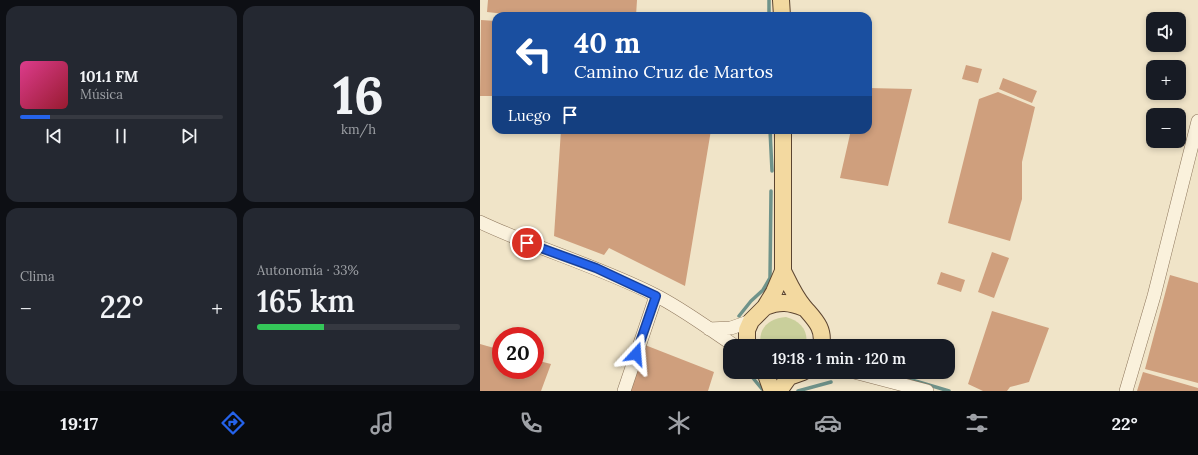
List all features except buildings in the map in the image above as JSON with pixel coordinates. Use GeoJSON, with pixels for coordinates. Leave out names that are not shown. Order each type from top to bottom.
{"type":"FeatureCollection","features":[{"type":"Feature","properties":{"kind":"main road"},"geometry":{"type":"LineString","coordinates":[[782,0],[782,12]]}},
{"type":"Feature","properties":{"kind":"main road"},"geometry":{"type":"LineString","coordinates":[[747,339],[747,330],[751,321],[765,307],[774,292],[783,271],[783,134]]}},
{"type":"Feature","properties":{"kind":"main road"},"geometry":{"type":"LineString","coordinates":[[783,271],[804,308]]}},
{"type":"Feature","properties":{"kind":"main road"},"geometry":{"type":"LineString","coordinates":[[765,307],[778,302],[791,302],[804,308],[812,314],[818,323],[822,339]]}},
{"type":"Feature","properties":{"kind":"main road"},"geometry":{"type":"LineString","coordinates":[[768,379],[772,391]]}},
{"type":"Feature","properties":{"kind":"main road"},"geometry":{"type":"LineString","coordinates":[[779,391],[791,379]]}},
{"type":"Feature","properties":{"kind":"street"},"geometry":{"type":"LineString","coordinates":[[1126,391],[1156,289],[1198,121]]}},
{"type":"Feature","properties":{"kind":"street"},"geometry":{"type":"LineString","coordinates":[[480,222],[513,238],[596,268],[656,296],[724,339]]}},
{"type":"Feature","properties":{"kind":"street"},"geometry":{"type":"LineString","coordinates":[[624,391],[656,296]]}},
{"type":"Feature","properties":{"kind":"street"},"geometry":{"type":"LineString","coordinates":[[709,329],[726,329],[751,321]]}},
{"type":"Feature","properties":{"kind":"street"},"geometry":{"type":"LineString","coordinates":[[881,379],[927,391]]}},
{"type":"Feature","properties":{"kind":"green space"},"geometry":{"type":"Polygon","coordinates":[[[786,317],[799,324],[805,331],[807,339],[760,339],[763,329],[766,325],[775,319],[786,317]]]}},
{"type":"Feature","properties":{"kind":"waterway"},"geometry":{"type":"LineString","coordinates":[[769,0],[769,12]]}},
{"type":"Feature","properties":{"kind":"waterway"},"geometry":{"type":"LineString","coordinates":[[770,134],[772,171]]}},
{"type":"Feature","properties":{"kind":"waterway"},"geometry":{"type":"LineString","coordinates":[[739,316],[751,301],[763,290],[770,278],[771,191]]}},
{"type":"Feature","properties":{"kind":"waterway"},"geometry":{"type":"LineString","coordinates":[[754,379],[762,389]]}},
{"type":"Feature","properties":{"kind":"waterway"},"geometry":{"type":"LineString","coordinates":[[909,379],[949,391]]}},
{"type":"Feature","properties":{"kind":"waterway"},"geometry":{"type":"LineString","coordinates":[[798,391],[831,382]]}},
{"type":"Feature","properties":{"kind":"route"},"geometry":{"type":"LineString","coordinates":[[527,243],[596,268],[656,296],[636,354]]}}]}
